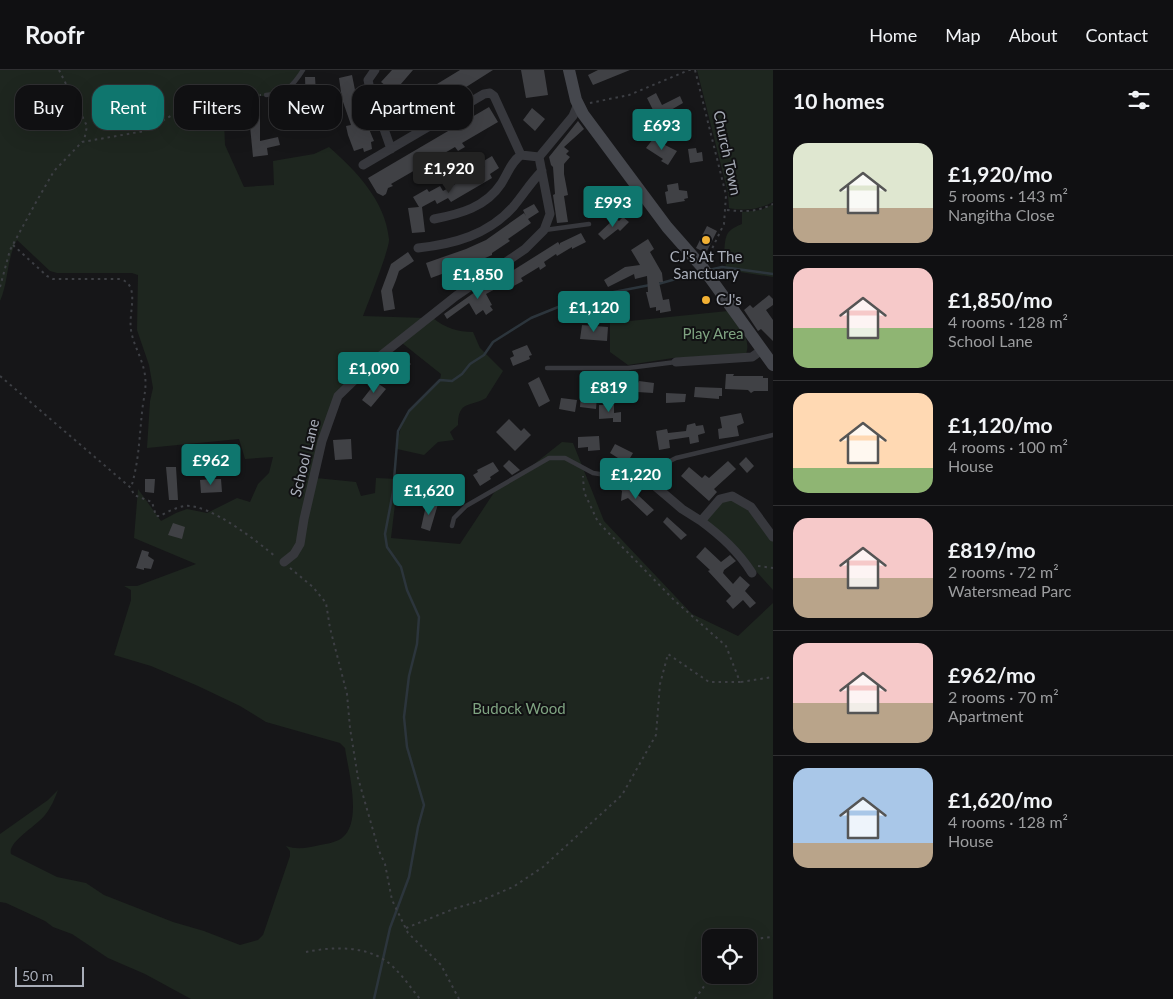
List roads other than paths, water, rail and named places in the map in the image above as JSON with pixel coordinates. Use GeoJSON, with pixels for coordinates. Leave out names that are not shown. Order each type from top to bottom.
{"type":"FeatureCollection","features":[{"type":"Feature","properties":{"kind":"street"},"geometry":{"type":"LineString","coordinates":[[375,70],[368,80],[391,149]]}},
{"type":"Feature","properties":{"kind":"street"},"geometry":{"type":"LineString","coordinates":[[569,70],[578,104],[631,180],[704,269],[773,365]]}},
{"type":"Feature","properties":{"kind":"street"},"geometry":{"type":"LineString","coordinates":[[363,166],[484,94],[490,93],[494,96],[521,155]]}},
{"type":"Feature","properties":{"kind":"street"},"geometry":{"type":"LineString","coordinates":[[539,157],[573,116],[578,104]]}},
{"type":"Feature","properties":{"kind":"street"},"geometry":{"type":"LineString","coordinates":[[440,221],[490,201],[513,162],[521,155],[539,157]]}},
{"type":"Feature","properties":{"kind":"street"},"geometry":{"type":"LineString","coordinates":[[539,157],[550,214],[544,230]]}},
{"type":"Feature","properties":{"kind":"street"},"geometry":{"type":"LineString","coordinates":[[418,248],[461,240],[494,224],[514,206],[542,171]]}},
{"type":"Feature","properties":{"kind":"street","name":"School Lane"},"geometry":{"type":"LineString","coordinates":[[284,562],[294,554],[300,544],[322,441],[338,396],[374,361],[456,296],[525,249],[544,230]]}},
{"type":"Feature","properties":{"kind":"street"},"geometry":{"type":"LineString","coordinates":[[676,362],[752,357],[762,350]]}},
{"type":"Feature","properties":{"kind":"street"},"geometry":{"type":"LineString","coordinates":[[648,480],[682,509],[717,532],[740,555],[750,570]]}},
{"type":"Feature","properties":{"kind":"street"},"geometry":{"type":"LineString","coordinates":[[701,521],[720,499],[732,496],[751,507],[773,537]]}},
{"type":"Feature","properties":{"kind":"lane"},"geometry":{"type":"LineString","coordinates":[[266,95],[280,93],[289,89],[302,70]]}},
{"type":"Feature","properties":{"kind":"lane"},"geometry":{"type":"LineString","coordinates":[[544,230],[589,224]]}},
{"type":"Feature","properties":{"kind":"lane"},"geometry":{"type":"LineString","coordinates":[[547,368],[628,368],[676,362]]}},
{"type":"Feature","properties":{"kind":"lane"},"geometry":{"type":"LineString","coordinates":[[452,526],[454,518],[466,506],[523,475],[542,461],[559,457],[565,458],[593,473],[606,475],[639,474],[676,458],[773,435]]}},
{"type":"Feature","properties":{"kind":"waterway"},"geometry":{"type":"LineString","coordinates":[[709,270],[722,267],[773,274]]}},
{"type":"Feature","properties":{"kind":"waterway"},"geometry":{"type":"LineString","coordinates":[[658,284],[701,272]]}},
{"type":"Feature","properties":{"kind":"waterway"},"geometry":{"type":"LineString","coordinates":[[374,999],[390,928],[409,877],[424,805],[407,747],[404,717],[409,676],[417,644],[419,617],[407,590],[401,567],[387,547],[385,534],[393,492],[398,431],[409,411],[440,380],[452,381],[462,374],[470,364],[484,355],[493,342],[531,318],[578,299],[650,285]]}},
{"type":"Feature","properties":{"kind":"place","name":"CJ's At The Sanctuary"},"geometry":{"type":"Point","coordinates":[706,240]}},
{"type":"Feature","properties":{"kind":"place","name":"CJ's"},"geometry":{"type":"Point","coordinates":[706,300]}},
{"type":"Feature","properties":{"kind":"park label","name":"Play Area"},"geometry":{"type":"Point","coordinates":[713,334]}},
{"type":"Feature","properties":{"kind":"park label","name":"Budock Wood"},"geometry":{"type":"Point","coordinates":[519,709]}}]}
